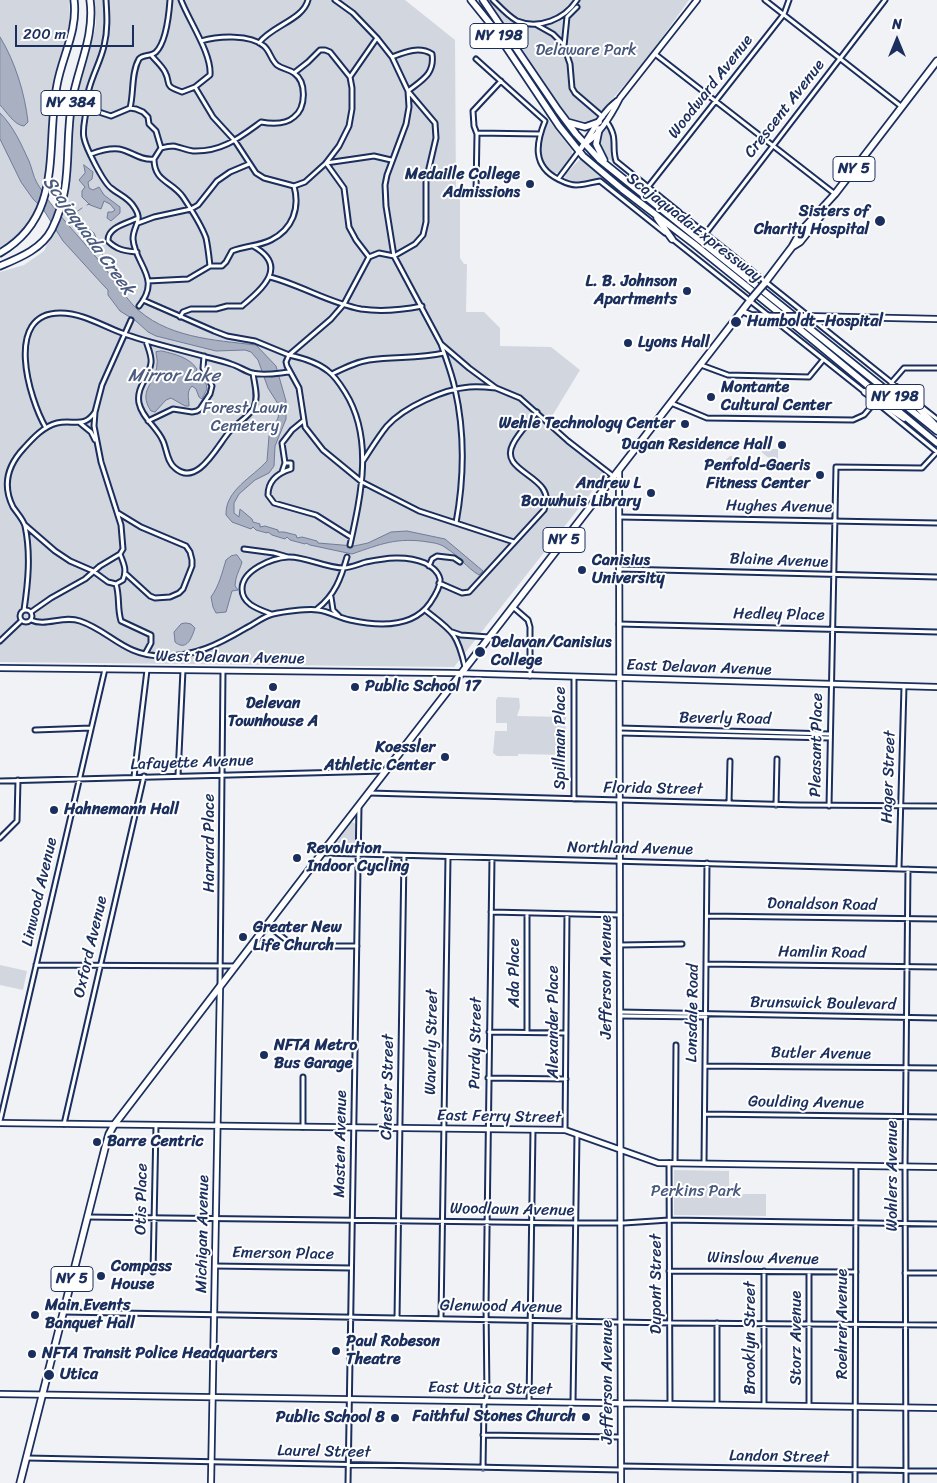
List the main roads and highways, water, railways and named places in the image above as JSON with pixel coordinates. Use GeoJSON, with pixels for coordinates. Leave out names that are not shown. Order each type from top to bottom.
{"type":"FeatureCollection","features":[{"type":"Feature","properties":{"kind":"main road","name":"NY 384"},"geometry":{"type":"LineString","coordinates":[[0,253],[25,234],[39,212],[46,187],[55,94],[74,30],[74,0]]}},
{"type":"Feature","properties":{"kind":"main road","name":"NY 384"},"geometry":{"type":"LineString","coordinates":[[0,266],[32,251],[52,231],[61,207],[68,172],[72,102],[77,75],[90,34],[90,0]]}},
{"type":"Feature","properties":{"kind":"main road","name":"Scajaquada Expressway"},"geometry":{"type":"LineString","coordinates":[[471,0],[492,26],[559,126],[579,151],[622,189],[694,244],[937,443]]}},
{"type":"Feature","properties":{"kind":"main road","name":"Scajaquada Expressway"},"geometry":{"type":"LineString","coordinates":[[483,0],[568,122],[585,144],[606,164],[937,429]]}},
{"type":"Feature","properties":{"kind":"main road","name":"NY 5"},"geometry":{"type":"LineString","coordinates":[[20,1483],[106,1143],[114,1125],[465,667],[792,247],[800,242],[824,212],[824,207],[936,64]]}},
{"type":"Feature","properties":{"kind":"main road"},"geometry":{"type":"LineString","coordinates":[[568,122],[585,127],[602,120]]}},
{"type":"Feature","properties":{"kind":"main road"},"geometry":{"type":"LineString","coordinates":[[599,129],[596,144],[606,164]]}},
{"type":"Feature","properties":{"kind":"main road"},"geometry":{"type":"LineString","coordinates":[[656,205],[667,208],[686,218]]}},
{"type":"Feature","properties":{"kind":"main road"},"geometry":{"type":"LineString","coordinates":[[654,214],[672,239]]}},
{"type":"Feature","properties":{"kind":"main road"},"geometry":{"type":"LineString","coordinates":[[864,392],[898,416],[909,420]]}},
{"type":"Feature","properties":{"kind":"main road"},"geometry":{"type":"LineString","coordinates":[[906,395],[937,429]]}},
{"type":"Feature","properties":{"kind":"water"},"geometry":{"type":"Polygon","coordinates":[[[0,37],[15,67],[22,89],[28,122],[24,126],[14,121],[0,105],[0,37]]]}},
{"type":"Feature","properties":{"kind":"water"},"geometry":{"type":"Polygon","coordinates":[[[0,113],[17,136],[43,193],[133,305],[146,316],[175,331],[207,339],[256,345],[276,366],[286,401],[286,419],[275,446],[274,466],[269,473],[255,480],[239,494],[234,503],[234,513],[239,517],[240,509],[253,522],[260,524],[260,527],[265,526],[278,530],[278,532],[296,535],[297,538],[302,537],[317,541],[318,543],[354,546],[368,543],[391,532],[407,531],[445,539],[483,571],[479,575],[451,551],[433,543],[407,540],[398,541],[381,544],[352,554],[305,544],[290,540],[287,537],[285,539],[268,532],[256,530],[253,527],[251,529],[232,522],[226,515],[230,498],[267,461],[269,436],[278,418],[280,407],[268,388],[258,360],[251,352],[245,350],[216,351],[156,336],[120,311],[108,295],[108,290],[63,241],[43,209],[21,182],[0,139],[0,113]]]}},
{"type":"Feature","properties":{"kind":"water"},"geometry":{"type":"Polygon","coordinates":[[[84,165],[93,172],[92,179],[88,182],[89,188],[93,190],[99,187],[104,195],[120,207],[120,213],[111,221],[107,218],[108,212],[115,210],[110,204],[104,201],[101,209],[90,205],[82,197],[82,191],[85,187],[79,180],[85,173],[84,165]]]}},
{"type":"Feature","properties":{"kind":"water","name":"Mirror Lake"},"geometry":{"type":"Polygon","coordinates":[[[162,351],[181,357],[194,365],[197,369],[193,378],[206,383],[207,389],[202,399],[192,386],[188,393],[189,406],[185,406],[171,398],[166,400],[155,412],[151,411],[147,404],[146,392],[156,371],[156,352],[162,351]]]}},
{"type":"Feature","properties":{"kind":"water"},"geometry":{"type":"Polygon","coordinates":[[[237,555],[242,562],[235,582],[238,590],[232,591],[226,612],[216,613],[211,597],[218,584],[226,560],[231,556],[237,555]]]}},
{"type":"Feature","properties":{"kind":"water"},"geometry":{"type":"Polygon","coordinates":[[[181,624],[191,624],[195,628],[188,642],[179,645],[175,642],[174,632],[181,624]]]}},
{"type":"Feature","properties":{"kind":"waterway","name":"Scajaquada Creek"},"geometry":{"type":"LineString","coordinates":[[82,208],[75,213],[75,218],[94,233],[103,255],[100,261]]}},
{"type":"Feature","properties":{"kind":"place","name":"Medaille College Admissions"},"geometry":{"type":"Point","coordinates":[530,184]}},
{"type":"Feature","properties":{"kind":"place","name":"Sisters of Charity Hospital"},"geometry":{"type":"Point","coordinates":[880,221]}},
{"type":"Feature","properties":{"kind":"place","name":"L. B. Johnson Apartments"},"geometry":{"type":"Point","coordinates":[687,291]}},
{"type":"Feature","properties":{"kind":"place","name":"Humboldt–Hospital"},"geometry":{"type":"Point","coordinates":[736,322]}},
{"type":"Feature","properties":{"kind":"place","name":"Lyons Hall"},"geometry":{"type":"Point","coordinates":[628,343]}},
{"type":"Feature","properties":{"kind":"place","name":"Montante Cultural Center"},"geometry":{"type":"Point","coordinates":[711,397]}},
{"type":"Feature","properties":{"kind":"place","name":"Wehle Technology Center"},"geometry":{"type":"Point","coordinates":[685,424]}},
{"type":"Feature","properties":{"kind":"place","name":"Dugan Residence Hall"},"geometry":{"type":"Point","coordinates":[782,445]}},
{"type":"Feature","properties":{"kind":"place","name":"Penfold-Gaeris Fitness Center"},"geometry":{"type":"Point","coordinates":[820,475]}},
{"type":"Feature","properties":{"kind":"place","name":"Andrew L Bouwhuis Library"},"geometry":{"type":"Point","coordinates":[651,493]}},
{"type":"Feature","properties":{"kind":"place","name":"Canisius University"},"geometry":{"type":"Point","coordinates":[582,570]}},
{"type":"Feature","properties":{"kind":"place","name":"Delavan/Canisius College"},"geometry":{"type":"Point","coordinates":[480,652]}},
{"type":"Feature","properties":{"kind":"place","name":"Delevan Townhouse A"},"geometry":{"type":"Point","coordinates":[273,687]}},
{"type":"Feature","properties":{"kind":"place","name":"Public School 17"},"geometry":{"type":"Point","coordinates":[355,687]}},
{"type":"Feature","properties":{"kind":"place","name":"Koessler Athletic Center"},"geometry":{"type":"Point","coordinates":[445,757]}},
{"type":"Feature","properties":{"kind":"place","name":"Hahnemann Hall"},"geometry":{"type":"Point","coordinates":[54,810]}},
{"type":"Feature","properties":{"kind":"place","name":"Revolution Indoor Cycling"},"geometry":{"type":"Point","coordinates":[297,858]}},
{"type":"Feature","properties":{"kind":"place","name":"Greater New Life Church"},"geometry":{"type":"Point","coordinates":[243,937]}},
{"type":"Feature","properties":{"kind":"place","name":"NFTA Metro Bus Garage"},"geometry":{"type":"Point","coordinates":[264,1055]}},
{"type":"Feature","properties":{"kind":"place","name":"Barre Centric"},"geometry":{"type":"Point","coordinates":[97,1142]}},
{"type":"Feature","properties":{"kind":"place","name":"Compass House"},"geometry":{"type":"Point","coordinates":[101,1276]}},
{"type":"Feature","properties":{"kind":"place","name":"Main Events Banquet Hall"},"geometry":{"type":"Point","coordinates":[35,1315]}},
{"type":"Feature","properties":{"kind":"place","name":"Paul Robeson Theatre"},"geometry":{"type":"Point","coordinates":[336,1351]}},
{"type":"Feature","properties":{"kind":"place","name":"NFTA Transit Police Headquarters"},"geometry":{"type":"Point","coordinates":[32,1354]}},
{"type":"Feature","properties":{"kind":"place","name":"Utica"},"geometry":{"type":"Point","coordinates":[49,1375]}},
{"type":"Feature","properties":{"kind":"place","name":"Faithful Stones Church"},"geometry":{"type":"Point","coordinates":[586,1417]}},
{"type":"Feature","properties":{"kind":"place","name":"Public School 8"},"geometry":{"type":"Point","coordinates":[395,1418]}},
{"type":"Feature","properties":{"kind":"park label","name":"Delaware Park"},"geometry":{"type":"Point","coordinates":[586,51]}},
{"type":"Feature","properties":{"kind":"park label","name":"Forest Lawn Cemetery"},"geometry":{"type":"Point","coordinates":[245,418]}},
{"type":"Feature","properties":{"kind":"park label","name":"Perkins Park"},"geometry":{"type":"Point","coordinates":[696,1192]}}]}
